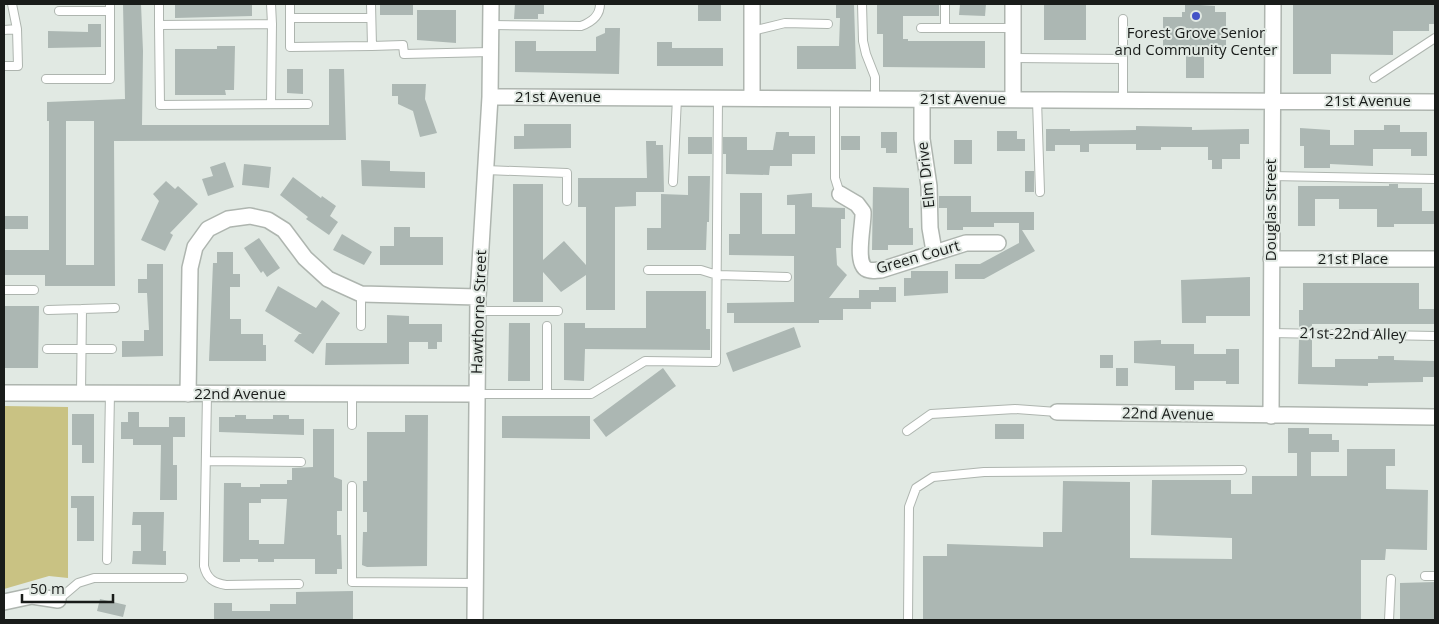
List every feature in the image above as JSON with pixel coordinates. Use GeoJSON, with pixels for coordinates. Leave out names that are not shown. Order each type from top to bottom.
{"type":"FeatureCollection","features":[{"type":"Feature","properties":{"kind":"street","name":"Hawthorne Street"},"geometry":{"type":"LineString","coordinates":[[476,620],[478,304],[490,97],[491,4]]}},
{"type":"Feature","properties":{"kind":"street"},"geometry":{"type":"LineString","coordinates":[[752,4],[752,98]]}},
{"type":"Feature","properties":{"kind":"street"},"geometry":{"type":"LineString","coordinates":[[1012,100],[1013,4]]}},
{"type":"Feature","properties":{"kind":"street","name":"Douglas Street"},"geometry":{"type":"LineString","coordinates":[[1271,416],[1273,4]]}},
{"type":"Feature","properties":{"kind":"street","name":"21st Avenue"},"geometry":{"type":"LineString","coordinates":[[490,97],[1435,102]]}},
{"type":"Feature","properties":{"kind":"street","name":"Elm Drive"},"geometry":{"type":"LineString","coordinates":[[922,99],[922,139],[930,186],[930,228],[934,251]]}},
{"type":"Feature","properties":{"kind":"street","name":"Green Court"},"geometry":{"type":"LineString","coordinates":[[840,194],[857,204],[863,212],[860,253],[865,269],[881,270],[934,251],[966,243],[998,243]]}},
{"type":"Feature","properties":{"kind":"street"},"geometry":{"type":"LineString","coordinates":[[188,394],[190,268],[195,247],[208,229],[228,219],[250,216],[268,220],[284,230],[305,258],[328,279],[361,294],[478,304]]}},
{"type":"Feature","properties":{"kind":"street","name":"21st Place"},"geometry":{"type":"LineString","coordinates":[[1271,259],[1435,259]]}},
{"type":"Feature","properties":{"kind":"street","name":"22nd Avenue"},"geometry":{"type":"LineString","coordinates":[[4,393],[477,394]]}},
{"type":"Feature","properties":{"kind":"street","name":"22nd Avenue"},"geometry":{"type":"LineString","coordinates":[[1057,412],[1435,418]]}},
{"type":"Feature","properties":{"kind":"street"},"geometry":{"type":"LineString","coordinates":[[4,602],[32,596],[58,600]]}},
{"type":"Feature","properties":{"kind":"lane"},"geometry":{"type":"LineString","coordinates":[[4,66],[18,66],[17,29],[12,4]]}},
{"type":"Feature","properties":{"kind":"lane"},"geometry":{"type":"LineString","coordinates":[[159,4],[160,105],[308,104]]}},
{"type":"Feature","properties":{"kind":"lane"},"geometry":{"type":"LineString","coordinates":[[271,104],[272,4]]}},
{"type":"Feature","properties":{"kind":"lane"},"geometry":{"type":"LineString","coordinates":[[290,4],[290,47],[403,45],[404,54],[490,52]]}},
{"type":"Feature","properties":{"kind":"lane"},"geometry":{"type":"LineString","coordinates":[[371,4],[372,46]]}},
{"type":"Feature","properties":{"kind":"lane"},"geometry":{"type":"LineString","coordinates":[[491,25],[581,26],[593,21],[600,9],[600,4]]}},
{"type":"Feature","properties":{"kind":"lane"},"geometry":{"type":"LineString","coordinates":[[862,4],[863,41],[875,77],[875,99]]}},
{"type":"Feature","properties":{"kind":"lane"},"geometry":{"type":"LineString","coordinates":[[945,4],[945,28]]}},
{"type":"Feature","properties":{"kind":"lane"},"geometry":{"type":"LineString","coordinates":[[46,79],[110,79],[110,8],[59,11]]}},
{"type":"Feature","properties":{"kind":"lane"},"geometry":{"type":"LineString","coordinates":[[290,18],[371,18]]}},
{"type":"Feature","properties":{"kind":"lane"},"geometry":{"type":"LineString","coordinates":[[1122,100],[1123,19]]}},
{"type":"Feature","properties":{"kind":"lane"},"geometry":{"type":"LineString","coordinates":[[752,31],[785,23],[828,24]]}},
{"type":"Feature","properties":{"kind":"lane"},"geometry":{"type":"LineString","coordinates":[[160,25],[272,24]]}},
{"type":"Feature","properties":{"kind":"lane"},"geometry":{"type":"LineString","coordinates":[[921,28],[1013,28]]}},
{"type":"Feature","properties":{"kind":"lane"},"geometry":{"type":"LineString","coordinates":[[4,30],[17,29]]}},
{"type":"Feature","properties":{"kind":"lane"},"geometry":{"type":"LineString","coordinates":[[1374,78],[1435,38]]}},
{"type":"Feature","properties":{"kind":"lane"},"geometry":{"type":"LineString","coordinates":[[1013,58],[1123,59]]}},
{"type":"Feature","properties":{"kind":"lane"},"geometry":{"type":"LineString","coordinates":[[673,182],[677,98]]}},
{"type":"Feature","properties":{"kind":"lane"},"geometry":{"type":"LineString","coordinates":[[477,394],[591,394],[645,361],[716,362],[718,98]]}},
{"type":"Feature","properties":{"kind":"lane"},"geometry":{"type":"LineString","coordinates":[[835,98],[835,178],[840,194]]}},
{"type":"Feature","properties":{"kind":"lane"},"geometry":{"type":"LineString","coordinates":[[1037,100],[1040,192]]}},
{"type":"Feature","properties":{"kind":"lane"},"geometry":{"type":"LineString","coordinates":[[486,170],[566,173],[566,200]]}},
{"type":"Feature","properties":{"kind":"lane"},"geometry":{"type":"LineString","coordinates":[[1271,176],[1435,179]]}},
{"type":"Feature","properties":{"kind":"lane"},"geometry":{"type":"LineString","coordinates":[[648,270],[701,270],[717,275],[787,277]]}},
{"type":"Feature","properties":{"kind":"lane"},"geometry":{"type":"LineString","coordinates":[[4,290],[34,290]]}},
{"type":"Feature","properties":{"kind":"lane"},"geometry":{"type":"LineString","coordinates":[[361,294],[361,326]]}},
{"type":"Feature","properties":{"kind":"lane"},"geometry":{"type":"LineString","coordinates":[[478,304],[558,311]]}},
{"type":"Feature","properties":{"kind":"lane"},"geometry":{"type":"LineString","coordinates":[[48,310],[114,308]]}},
{"type":"Feature","properties":{"kind":"lane"},"geometry":{"type":"LineString","coordinates":[[81,393],[82,309]]}},
{"type":"Feature","properties":{"kind":"lane"},"geometry":{"type":"LineString","coordinates":[[547,326],[547,394]]}},
{"type":"Feature","properties":{"kind":"lane","name":"21st-22nd Alley"},"geometry":{"type":"LineString","coordinates":[[1271,333],[1435,336]]}},
{"type":"Feature","properties":{"kind":"lane"},"geometry":{"type":"LineString","coordinates":[[47,349],[112,349]]}},
{"type":"Feature","properties":{"kind":"lane"},"geometry":{"type":"LineString","coordinates":[[107,560],[110,393]]}},
{"type":"Feature","properties":{"kind":"lane"},"geometry":{"type":"LineString","coordinates":[[207,394],[204,566],[206,575],[216,584],[226,585],[299,584]]}},
{"type":"Feature","properties":{"kind":"lane"},"geometry":{"type":"LineString","coordinates":[[352,394],[352,425]]}},
{"type":"Feature","properties":{"kind":"lane","name":"22nd Avenue"},"geometry":{"type":"LineString","coordinates":[[907,431],[931,414],[1015,409],[1057,412]]}},
{"type":"Feature","properties":{"kind":"lane"},"geometry":{"type":"LineString","coordinates":[[206,461],[301,462]]}},
{"type":"Feature","properties":{"kind":"lane"},"geometry":{"type":"LineString","coordinates":[[908,620],[909,507],[916,488],[933,477],[984,472],[1242,470]]}},
{"type":"Feature","properties":{"kind":"lane"},"geometry":{"type":"LineString","coordinates":[[352,486],[352,582],[476,583]]}},
{"type":"Feature","properties":{"kind":"lane"},"geometry":{"type":"LineString","coordinates":[[1424,576],[1435,576]]}},
{"type":"Feature","properties":{"kind":"lane"},"geometry":{"type":"LineString","coordinates":[[58,600],[78,583],[94,578],[183,578]]}},
{"type":"Feature","properties":{"kind":"lane"},"geometry":{"type":"LineString","coordinates":[[1389,620],[1391,579]]}},
{"type":"Feature","properties":{"kind":"shaded area"},"geometry":{"type":"Polygon","coordinates":[[[4,406],[68,407],[68,578],[49,576],[4,589],[4,406]]]}},
{"type":"Feature","properties":{"kind":"building"},"geometry":{"type":"Polygon","coordinates":[[[123,4],[141,4],[143,51],[142,125],[329,125],[329,69],[344,69],[346,140],[114,141],[115,286],[45,286],[45,275],[4,275],[4,250],[49,250],[49,121],[47,121],[47,102],[125,99],[123,4]],[[66,121],[66,265],[94,265],[94,121],[66,121]]]}},
{"type":"Feature","properties":{"kind":"building"},"geometry":{"type":"Polygon","coordinates":[[[175,4],[252,4],[252,16],[175,18],[175,4]]]}},
{"type":"Feature","properties":{"kind":"building"},"geometry":{"type":"Polygon","coordinates":[[[380,4],[413,4],[413,15],[380,15],[380,4]]]}},
{"type":"Feature","properties":{"kind":"building"},"geometry":{"type":"Polygon","coordinates":[[[515,4],[544,4],[544,14],[538,14],[538,19],[514,19],[515,4]]]}},
{"type":"Feature","properties":{"kind":"building"},"geometry":{"type":"Polygon","coordinates":[[[836,4],[854,4],[856,69],[797,69],[797,46],[839,46],[840,18],[836,18],[836,4]]]}},
{"type":"Feature","properties":{"kind":"building"},"geometry":{"type":"Polygon","coordinates":[[[877,4],[939,4],[939,16],[903,16],[903,39],[908,39],[908,41],[985,41],[985,68],[883,67],[883,34],[877,34],[877,4]]]}},
{"type":"Feature","properties":{"kind":"building"},"geometry":{"type":"Polygon","coordinates":[[[960,4],[986,4],[985,16],[959,15],[960,4]]]}},
{"type":"Feature","properties":{"kind":"building"},"geometry":{"type":"Polygon","coordinates":[[[1044,4],[1086,4],[1086,40],[1044,40],[1044,4]]]}},
{"type":"Feature","properties":{"kind":"building"},"geometry":{"type":"Polygon","coordinates":[[[1185,4],[1215,6],[1215,12],[1226,12],[1226,54],[1204,54],[1204,78],[1186,78],[1186,54],[1182,54],[1182,46],[1163,46],[1163,17],[1182,17],[1182,12],[1185,12],[1185,4]]]}},
{"type":"Feature","properties":{"kind":"building"},"geometry":{"type":"Polygon","coordinates":[[[1293,4],[1435,4],[1435,24],[1429,24],[1429,31],[1393,31],[1393,55],[1331,54],[1331,74],[1293,74],[1293,4]]]}},
{"type":"Feature","properties":{"kind":"building"},"geometry":{"type":"Polygon","coordinates":[[[698,5],[721,5],[721,21],[698,21],[698,5]]]}},
{"type":"Feature","properties":{"kind":"building"},"geometry":{"type":"Polygon","coordinates":[[[417,10],[456,10],[456,43],[417,40],[417,10]]]}},
{"type":"Feature","properties":{"kind":"building"},"geometry":{"type":"Polygon","coordinates":[[[88,24],[101,24],[101,47],[48,48],[48,31],[88,32],[88,24]]]}},
{"type":"Feature","properties":{"kind":"building"},"geometry":{"type":"Polygon","coordinates":[[[605,28],[620,28],[619,74],[515,72],[515,41],[536,41],[536,51],[596,51],[596,37],[605,33],[605,28]]]}},
{"type":"Feature","properties":{"kind":"building"},"geometry":{"type":"Polygon","coordinates":[[[657,42],[672,42],[672,48],[723,48],[723,66],[657,66],[657,42]]]}},
{"type":"Feature","properties":{"kind":"building"},"geometry":{"type":"Polygon","coordinates":[[[217,46],[235,46],[234,90],[225,90],[226,95],[175,95],[175,49],[217,49],[217,46]]]}},
{"type":"Feature","properties":{"kind":"building"},"geometry":{"type":"Polygon","coordinates":[[[287,69],[303,69],[303,94],[287,93],[287,69]]]}},
{"type":"Feature","properties":{"kind":"building"},"geometry":{"type":"Polygon","coordinates":[[[392,84],[426,84],[425,99],[437,133],[420,137],[413,111],[398,104],[398,96],[392,96],[392,84]]]}},
{"type":"Feature","properties":{"kind":"building"},"geometry":{"type":"Polygon","coordinates":[[[524,124],[571,124],[571,148],[514,149],[514,136],[524,136],[524,124]]]}},
{"type":"Feature","properties":{"kind":"building"},"geometry":{"type":"Polygon","coordinates":[[[1384,125],[1400,125],[1400,132],[1427,132],[1427,156],[1411,156],[1411,149],[1373,149],[1373,166],[1330,164],[1330,168],[1304,168],[1304,146],[1300,146],[1300,128],[1330,130],[1330,145],[1354,145],[1354,130],[1384,130],[1384,125]]]}},
{"type":"Feature","properties":{"kind":"building"},"geometry":{"type":"Polygon","coordinates":[[[1136,126],[1192,127],[1192,130],[1249,129],[1249,144],[1240,144],[1240,159],[1222,159],[1222,169],[1212,169],[1212,160],[1208,160],[1208,147],[1161,147],[1161,150],[1136,150],[1136,144],[1089,144],[1089,152],[1080,152],[1080,145],[1055,145],[1055,151],[1046,151],[1046,129],[1070,129],[1070,131],[1136,130],[1136,126]]]}},
{"type":"Feature","properties":{"kind":"building"},"geometry":{"type":"Polygon","coordinates":[[[997,131],[1017,131],[1017,139],[1025,139],[1025,151],[997,151],[997,131]]]}},
{"type":"Feature","properties":{"kind":"building"},"geometry":{"type":"Polygon","coordinates":[[[776,132],[789,132],[789,136],[815,136],[815,154],[792,154],[792,166],[770,166],[769,175],[726,174],[726,154],[723,154],[723,137],[747,137],[747,150],[773,150],[776,132]]]}},
{"type":"Feature","properties":{"kind":"building"},"geometry":{"type":"Polygon","coordinates":[[[881,132],[897,132],[897,153],[886,153],[886,148],[881,148],[881,132]]]}},
{"type":"Feature","properties":{"kind":"building"},"geometry":{"type":"Polygon","coordinates":[[[841,136],[860,136],[860,150],[841,150],[841,136]]]}},
{"type":"Feature","properties":{"kind":"building"},"geometry":{"type":"Polygon","coordinates":[[[688,137],[712,137],[712,154],[688,154],[688,137]]]}},
{"type":"Feature","properties":{"kind":"building"},"geometry":{"type":"Polygon","coordinates":[[[954,140],[972,140],[972,164],[954,164],[954,140]]]}},
{"type":"Feature","properties":{"kind":"building"},"geometry":{"type":"Polygon","coordinates":[[[646,141],[656,141],[656,145],[663,145],[664,192],[636,192],[636,206],[615,207],[615,310],[586,310],[586,275],[561,292],[543,272],[543,302],[513,302],[513,184],[543,184],[543,260],[564,241],[586,265],[586,207],[578,207],[578,178],[647,178],[646,141]]]}},
{"type":"Feature","properties":{"kind":"building"},"geometry":{"type":"Polygon","coordinates":[[[361,160],[390,161],[390,171],[425,172],[425,188],[362,186],[361,160]]]}},
{"type":"Feature","properties":{"kind":"building"},"geometry":{"type":"Polygon","coordinates":[[[225,162],[234,187],[208,196],[202,179],[213,176],[210,167],[225,162]]]}},
{"type":"Feature","properties":{"kind":"building"},"geometry":{"type":"Polygon","coordinates":[[[244,164],[271,167],[269,188],[242,185],[244,164]]]}},
{"type":"Feature","properties":{"kind":"building"},"geometry":{"type":"Polygon","coordinates":[[[1025,171],[1034,171],[1034,192],[1025,192],[1025,171]]]}},
{"type":"Feature","properties":{"kind":"building"},"geometry":{"type":"Polygon","coordinates":[[[688,176],[710,176],[706,250],[647,250],[647,228],[661,228],[661,194],[688,195],[688,176]]]}},
{"type":"Feature","properties":{"kind":"building"},"geometry":{"type":"Polygon","coordinates":[[[293,177],[321,198],[322,196],[336,206],[330,216],[338,222],[329,235],[306,219],[308,217],[280,195],[293,177]]]}},
{"type":"Feature","properties":{"kind":"building"},"geometry":{"type":"Polygon","coordinates":[[[166,181],[175,189],[178,186],[198,204],[170,233],[173,235],[165,251],[141,240],[159,201],[153,194],[166,181]]]}},
{"type":"Feature","properties":{"kind":"building"},"geometry":{"type":"Polygon","coordinates":[[[1389,184],[1398,184],[1398,188],[1422,188],[1422,211],[1435,211],[1435,224],[1394,224],[1394,227],[1377,227],[1377,209],[1339,209],[1339,199],[1315,199],[1315,226],[1298,226],[1298,186],[1389,186],[1389,184]]]}},
{"type":"Feature","properties":{"kind":"building"},"geometry":{"type":"Polygon","coordinates":[[[873,187],[909,188],[909,228],[913,228],[913,245],[888,245],[888,250],[872,250],[873,187]]]}},
{"type":"Feature","properties":{"kind":"building"},"geometry":{"type":"Polygon","coordinates":[[[740,193],[762,193],[762,234],[795,234],[795,205],[787,205],[787,195],[812,193],[812,207],[845,208],[845,219],[841,219],[841,248],[836,248],[837,265],[847,275],[829,298],[859,298],[859,290],[879,290],[879,287],[896,287],[896,302],[871,302],[871,309],[843,309],[843,320],[819,320],[819,323],[734,323],[734,313],[727,313],[727,303],[794,302],[794,256],[729,255],[729,234],[740,234],[740,193]]]}},
{"type":"Feature","properties":{"kind":"building"},"geometry":{"type":"Polygon","coordinates":[[[939,196],[971,196],[971,212],[1034,212],[1034,230],[1022,230],[1035,251],[984,279],[955,279],[955,264],[980,264],[1019,243],[1019,223],[994,223],[994,227],[963,227],[963,230],[947,230],[947,208],[939,208],[939,196]]]}},
{"type":"Feature","properties":{"kind":"building"},"geometry":{"type":"Polygon","coordinates":[[[4,216],[28,216],[28,229],[4,229],[4,216]]]}},
{"type":"Feature","properties":{"kind":"building"},"geometry":{"type":"Polygon","coordinates":[[[394,227],[410,227],[410,237],[443,237],[443,265],[380,265],[380,246],[394,246],[394,227]]]}},
{"type":"Feature","properties":{"kind":"building"},"geometry":{"type":"Polygon","coordinates":[[[342,234],[372,252],[364,265],[333,250],[342,234]]]}},
{"type":"Feature","properties":{"kind":"building"},"geometry":{"type":"Polygon","coordinates":[[[259,238],[280,268],[267,277],[263,271],[261,273],[244,248],[259,238]]]}},
{"type":"Feature","properties":{"kind":"building"},"geometry":{"type":"Polygon","coordinates":[[[217,252],[233,252],[233,274],[240,274],[240,287],[230,287],[230,319],[241,319],[241,334],[263,334],[263,345],[266,345],[266,361],[209,361],[213,263],[217,263],[217,252]]]}},
{"type":"Feature","properties":{"kind":"building"},"geometry":{"type":"Polygon","coordinates":[[[147,264],[163,264],[163,356],[122,357],[122,341],[144,341],[144,330],[149,330],[147,293],[138,293],[138,279],[147,279],[147,264]]]}},
{"type":"Feature","properties":{"kind":"building"},"geometry":{"type":"Polygon","coordinates":[[[911,271],[948,271],[948,293],[904,296],[904,278],[911,278],[911,271]]]}},
{"type":"Feature","properties":{"kind":"building"},"geometry":{"type":"Polygon","coordinates":[[[1250,277],[1250,316],[1206,316],[1206,323],[1182,323],[1181,280],[1250,277]]]}},
{"type":"Feature","properties":{"kind":"building"},"geometry":{"type":"Polygon","coordinates":[[[1303,283],[1419,283],[1419,309],[1435,309],[1435,324],[1312,324],[1312,328],[1299,328],[1299,310],[1303,310],[1303,283]]]}},
{"type":"Feature","properties":{"kind":"building"},"geometry":{"type":"Polygon","coordinates":[[[278,286],[316,308],[322,300],[340,313],[313,354],[294,341],[299,334],[302,334],[265,311],[278,286]]]}},
{"type":"Feature","properties":{"kind":"building"},"geometry":{"type":"Polygon","coordinates":[[[646,291],[706,291],[706,329],[710,329],[710,350],[585,349],[584,381],[564,380],[564,323],[585,323],[585,328],[646,328],[646,291]]]}},
{"type":"Feature","properties":{"kind":"building"},"geometry":{"type":"Polygon","coordinates":[[[4,306],[39,306],[38,368],[4,368],[4,306]]]}},
{"type":"Feature","properties":{"kind":"building"},"geometry":{"type":"Polygon","coordinates":[[[387,315],[409,316],[409,324],[442,324],[442,342],[437,342],[437,349],[428,349],[428,342],[409,342],[409,364],[325,365],[326,343],[387,343],[387,315]]]}},
{"type":"Feature","properties":{"kind":"building"},"geometry":{"type":"Polygon","coordinates":[[[509,323],[530,323],[530,381],[508,381],[509,323]]]}},
{"type":"Feature","properties":{"kind":"building"},"geometry":{"type":"Polygon","coordinates":[[[794,327],[801,347],[733,372],[726,353],[794,327]]]}},
{"type":"Feature","properties":{"kind":"building"},"geometry":{"type":"Polygon","coordinates":[[[1299,339],[1312,339],[1312,367],[1335,367],[1335,359],[1378,359],[1378,356],[1394,356],[1394,360],[1435,361],[1435,377],[1423,377],[1423,382],[1368,383],[1368,386],[1298,384],[1299,339]]]}},
{"type":"Feature","properties":{"kind":"building"},"geometry":{"type":"Polygon","coordinates":[[[1161,340],[1161,344],[1194,344],[1194,354],[1226,354],[1226,349],[1239,349],[1239,384],[1226,384],[1226,381],[1194,381],[1194,390],[1175,390],[1175,366],[1134,363],[1134,341],[1161,340]]]}},
{"type":"Feature","properties":{"kind":"building"},"geometry":{"type":"Polygon","coordinates":[[[1100,355],[1113,355],[1113,368],[1100,368],[1100,355]]]}},
{"type":"Feature","properties":{"kind":"building"},"geometry":{"type":"Polygon","coordinates":[[[663,368],[676,386],[606,437],[593,420],[663,368]]]}},
{"type":"Feature","properties":{"kind":"building"},"geometry":{"type":"Polygon","coordinates":[[[1116,368],[1128,368],[1128,386],[1116,386],[1116,368]]]}},
{"type":"Feature","properties":{"kind":"building"},"geometry":{"type":"Polygon","coordinates":[[[128,412],[139,412],[139,427],[169,427],[169,417],[185,417],[185,437],[173,437],[173,465],[177,465],[177,500],[160,500],[161,445],[133,445],[133,439],[121,439],[121,422],[128,422],[128,412]]]}},
{"type":"Feature","properties":{"kind":"building"},"geometry":{"type":"Polygon","coordinates":[[[72,414],[94,414],[94,463],[82,463],[82,445],[72,445],[72,414]]]}},
{"type":"Feature","properties":{"kind":"building"},"geometry":{"type":"Polygon","coordinates":[[[235,415],[246,415],[246,419],[273,419],[273,415],[289,415],[289,419],[304,419],[304,435],[219,432],[219,417],[235,417],[235,415]]]}},
{"type":"Feature","properties":{"kind":"building"},"geometry":{"type":"Polygon","coordinates":[[[405,415],[428,415],[427,566],[367,567],[362,565],[363,532],[367,532],[367,512],[363,512],[363,481],[367,481],[367,432],[405,432],[405,415]]]}},
{"type":"Feature","properties":{"kind":"building"},"geometry":{"type":"Polygon","coordinates":[[[502,416],[590,416],[590,439],[502,438],[502,416]]]}},
{"type":"Feature","properties":{"kind":"building"},"geometry":{"type":"Polygon","coordinates":[[[995,424],[1024,424],[1024,439],[995,439],[995,424]]]}},
{"type":"Feature","properties":{"kind":"building"},"geometry":{"type":"Polygon","coordinates":[[[1288,428],[1309,428],[1309,434],[1332,434],[1332,440],[1339,440],[1339,452],[1311,452],[1311,476],[1347,476],[1347,449],[1395,449],[1395,466],[1386,466],[1386,489],[1428,490],[1427,550],[1386,549],[1385,560],[1361,560],[1361,620],[923,620],[923,556],[947,556],[947,544],[1043,547],[1043,532],[1062,532],[1063,481],[1130,482],[1130,558],[1232,559],[1232,538],[1151,535],[1152,480],[1231,480],[1231,494],[1252,494],[1252,476],[1297,476],[1297,453],[1288,453],[1288,428]]]}},
{"type":"Feature","properties":{"kind":"building"},"geometry":{"type":"Polygon","coordinates":[[[313,429],[334,429],[334,477],[342,480],[342,511],[337,511],[337,535],[341,535],[342,569],[337,569],[337,574],[315,574],[315,559],[274,559],[274,562],[258,562],[258,559],[240,559],[240,562],[223,562],[224,483],[241,483],[241,487],[260,487],[260,484],[287,484],[287,480],[292,480],[292,468],[313,467],[313,429]],[[261,499],[261,503],[249,503],[249,540],[259,540],[259,544],[284,544],[287,499],[261,499]]]}},
{"type":"Feature","properties":{"kind":"building"},"geometry":{"type":"Polygon","coordinates":[[[71,496],[94,496],[94,541],[77,541],[77,508],[71,508],[71,496]]]}},
{"type":"Feature","properties":{"kind":"building"},"geometry":{"type":"Polygon","coordinates":[[[133,512],[164,512],[163,551],[166,551],[166,565],[132,564],[133,551],[141,551],[141,525],[132,525],[133,512]]]}},
{"type":"Feature","properties":{"kind":"building"},"geometry":{"type":"Polygon","coordinates":[[[1435,582],[1435,620],[1400,620],[1400,583],[1435,582]]]}},
{"type":"Feature","properties":{"kind":"building"},"geometry":{"type":"Polygon","coordinates":[[[353,591],[353,620],[214,620],[214,603],[232,603],[232,611],[270,611],[270,604],[296,604],[296,592],[353,591]]]}},
{"type":"Feature","properties":{"kind":"building"},"geometry":{"type":"Polygon","coordinates":[[[100,599],[126,605],[123,617],[97,611],[100,599]]]}},
{"type":"Feature","properties":{"kind":"place","name":"Forest Grove Senior and Community Center"},"geometry":{"type":"Point","coordinates":[1196,16]}}]}
